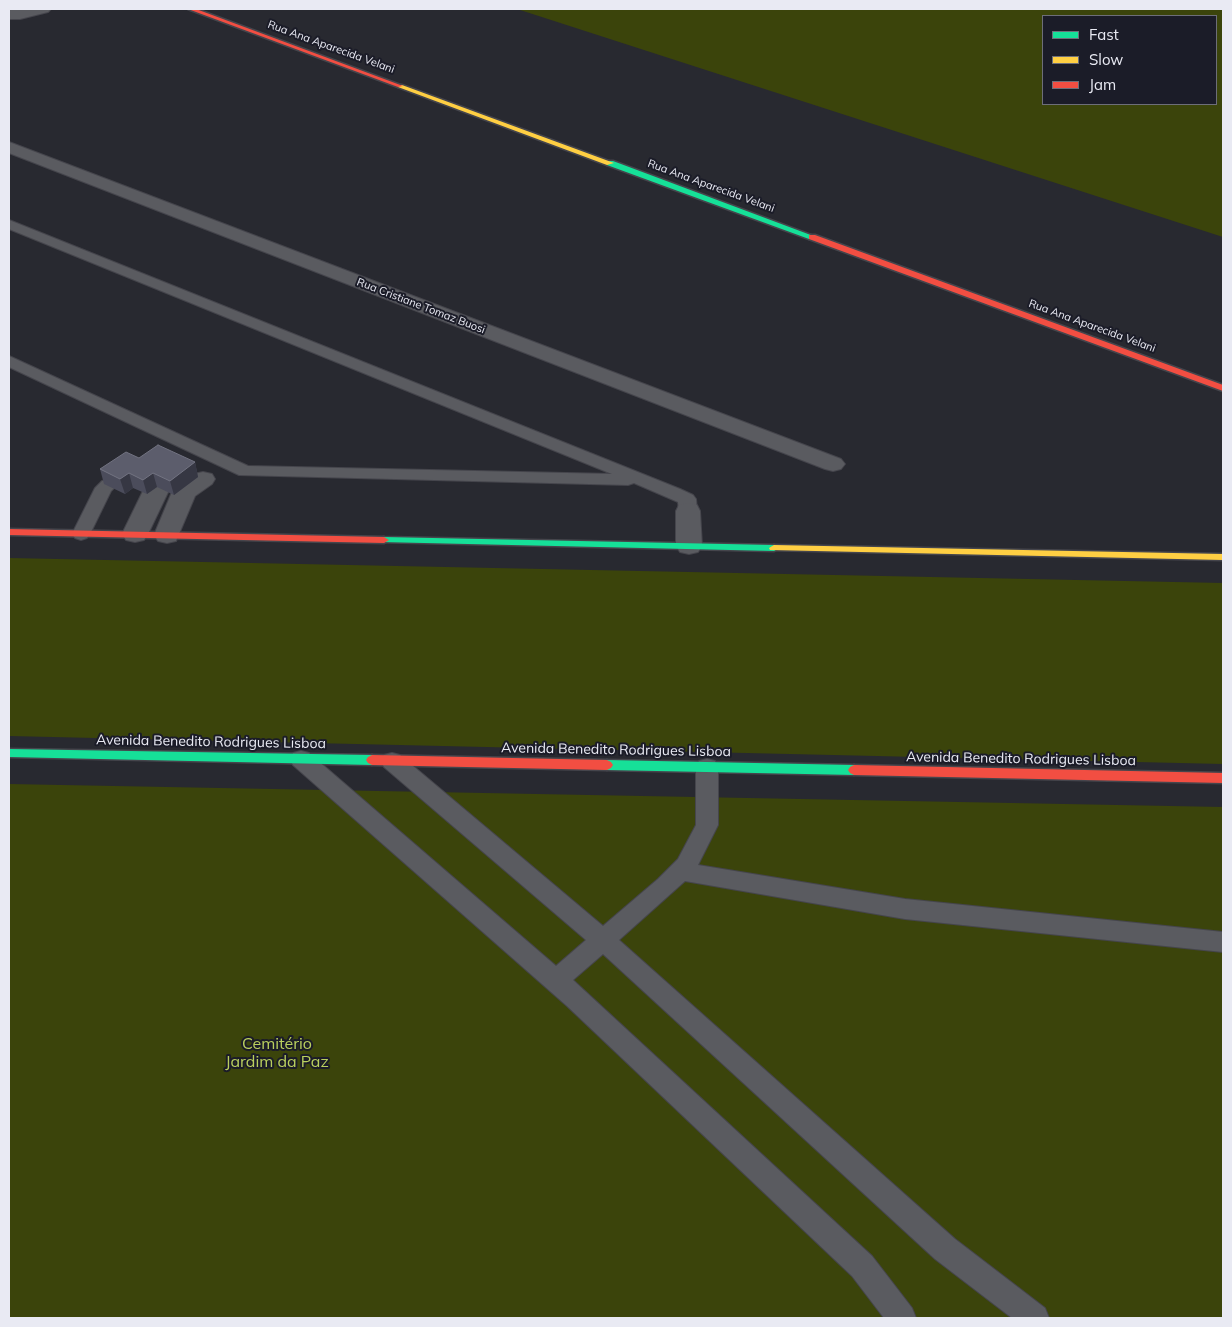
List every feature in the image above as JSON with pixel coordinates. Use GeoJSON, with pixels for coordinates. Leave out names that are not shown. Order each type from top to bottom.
{"type":"FeatureCollection","features":[{"type":"Feature","properties":{"kind":"main road","name":"Rua Ana Aparecida Velani"},"geometry":{"type":"LineString","coordinates":[[191,9],[1223,388]]}},
{"type":"Feature","properties":{"kind":"main road"},"geometry":{"type":"LineString","coordinates":[[9,532],[1223,557]]}},
{"type":"Feature","properties":{"kind":"main road","name":"Avenida Benedito Rodrigues Lisboa"},"geometry":{"type":"LineString","coordinates":[[9,753],[1223,778]]}},
{"type":"Feature","properties":{"kind":"street"},"geometry":{"type":"LineString","coordinates":[[9,14],[39,10]]}},
{"type":"Feature","properties":{"kind":"street"},"geometry":{"type":"LineString","coordinates":[[9,20],[39,10]]}},
{"type":"Feature","properties":{"kind":"street","name":"Rua Cristiane Tomaz Buosi"},"geometry":{"type":"LineString","coordinates":[[9,147],[833,464]]}},
{"type":"Feature","properties":{"kind":"street"},"geometry":{"type":"LineString","coordinates":[[166,535],[184,492],[197,471]]}},
{"type":"Feature","properties":{"kind":"street"},"geometry":{"type":"LineString","coordinates":[[136,534],[154,491],[158,488]]}},
{"type":"Feature","properties":{"kind":"street"},"geometry":{"type":"LineString","coordinates":[[688,511],[689,546]]}},
{"type":"Feature","properties":{"kind":"lane"},"geometry":{"type":"LineString","coordinates":[[9,224],[687,499],[688,511]]}},
{"type":"Feature","properties":{"kind":"lane"},"geometry":{"type":"LineString","coordinates":[[9,361],[168,443],[205,453],[245,470],[640,480]]}},
{"type":"Feature","properties":{"kind":"lane"},"geometry":{"type":"LineString","coordinates":[[561,478],[576,471],[580,466],[577,456],[572,452]]}},
{"type":"Feature","properties":{"kind":"lane"},"geometry":{"type":"LineString","coordinates":[[197,471],[205,453]]}},
{"type":"Feature","properties":{"kind":"lane"},"geometry":{"type":"LineString","coordinates":[[197,471],[224,461]]}},
{"type":"Feature","properties":{"kind":"lane"},"geometry":{"type":"LineString","coordinates":[[81,534],[104,488],[108,486]]}},
{"type":"Feature","properties":{"kind":"lane"},"geometry":{"type":"LineString","coordinates":[[301,759],[556,980],[862,1266],[902,1318]]}},
{"type":"Feature","properties":{"kind":"lane"},"geometry":{"type":"LineString","coordinates":[[392,761],[604,940],[945,1249],[1034,1318]]}},
{"type":"Feature","properties":{"kind":"lane"},"geometry":{"type":"LineString","coordinates":[[556,980],[666,886],[686,865],[707,825],[707,767]]}},
{"type":"Feature","properties":{"kind":"lane"},"geometry":{"type":"LineString","coordinates":[[680,871],[905,909],[1223,942]]}},
{"type":"Feature","properties":{"kind":"green space"},"geometry":{"type":"Polygon","coordinates":[[[517,9],[1223,9],[1223,237],[517,9]]]}},
{"type":"Feature","properties":{"kind":"green space"},"geometry":{"type":"Polygon","coordinates":[[[9,558],[1223,583],[1223,764],[9,736],[9,558]]]}},
{"type":"Feature","properties":{"kind":"green space","name":"Cemitério Jardim da Paz"},"geometry":{"type":"Polygon","coordinates":[[[9,784],[1223,807],[1223,1318],[9,1318],[9,784]]]}},
{"type":"Feature","properties":{"kind":"building"},"geometry":{"type":"Polygon","coordinates":[[[158,445],[195,462],[170,481],[153,473],[143,480],[129,473],[120,479],[100,469],[126,452],[139,458],[158,445]]]}},
{"type":"Feature","properties":{"kind":"traffic: fast"},"geometry":{"type":"LineString","coordinates":[[610,163],[812,237]]}},
{"type":"Feature","properties":{"kind":"traffic: fast"},"geometry":{"type":"LineString","coordinates":[[384,540],[774,548]]}},
{"type":"Feature","properties":{"kind":"traffic: fast"},"geometry":{"type":"LineString","coordinates":[[9,753],[372,760]]}},
{"type":"Feature","properties":{"kind":"traffic: fast"},"geometry":{"type":"LineString","coordinates":[[607,765],[854,770]]}},
{"type":"Feature","properties":{"kind":"traffic: slow"},"geometry":{"type":"LineString","coordinates":[[400,86],[610,163]]}},
{"type":"Feature","properties":{"kind":"traffic: slow"},"geometry":{"type":"LineString","coordinates":[[774,548],[1223,557]]}},
{"type":"Feature","properties":{"kind":"traffic: jam"},"geometry":{"type":"LineString","coordinates":[[191,9],[400,86]]}},
{"type":"Feature","properties":{"kind":"traffic: jam"},"geometry":{"type":"LineString","coordinates":[[812,237],[1223,388]]}},
{"type":"Feature","properties":{"kind":"traffic: jam"},"geometry":{"type":"LineString","coordinates":[[9,532],[384,540]]}},
{"type":"Feature","properties":{"kind":"traffic: jam"},"geometry":{"type":"LineString","coordinates":[[372,760],[607,765]]}},
{"type":"Feature","properties":{"kind":"traffic: jam"},"geometry":{"type":"LineString","coordinates":[[854,770],[1223,778]]}}]}
